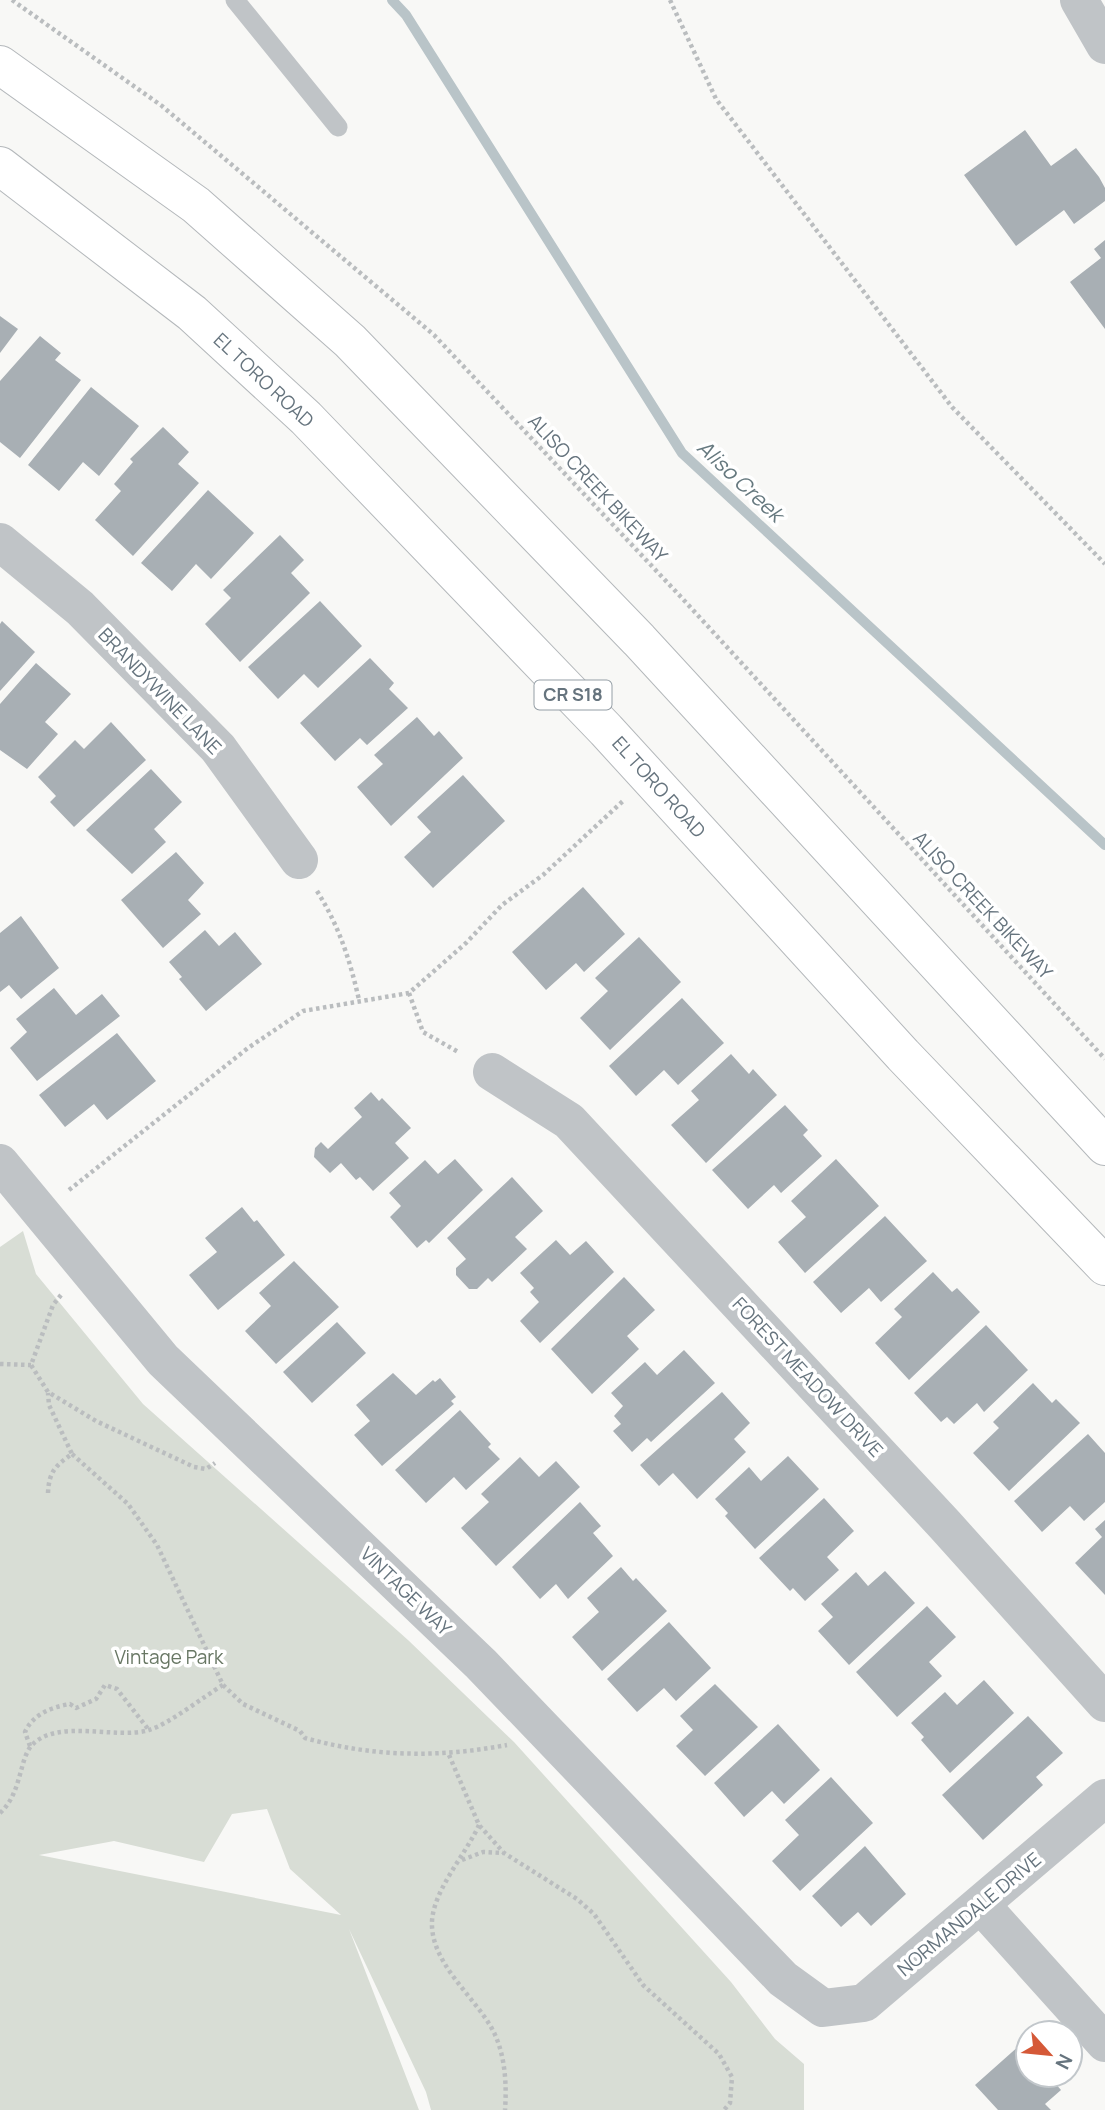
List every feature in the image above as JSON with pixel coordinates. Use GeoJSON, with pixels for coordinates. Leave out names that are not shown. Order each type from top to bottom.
{"type":"FeatureCollection","features":[{"type":"Feature","properties":{"kind":"main road"},"geometry":{"type":"LineString","coordinates":[[0,65],[195,205],[350,341],[639,640],[1105,1146]]}},
{"type":"Feature","properties":{"kind":"main road","name":"EL TORO ROAD"},"geometry":{"type":"LineString","coordinates":[[0,166],[192,313],[306,418],[649,776],[903,1055],[1105,1266]]}},
{"type":"Feature","properties":{"kind":"street"},"geometry":{"type":"LineString","coordinates":[[1079,0],[1105,45]]}},
{"type":"Feature","properties":{"kind":"street","name":"BRANDYWINE LANE"},"geometry":{"type":"LineString","coordinates":[[0,542],[79,607],[218,748],[299,860]]}},
{"type":"Feature","properties":{"kind":"street","name":"FOREST MEADOW DRIVE"},"geometry":{"type":"LineString","coordinates":[[492,1072],[569,1121],[946,1525],[1105,1703]]}},
{"type":"Feature","properties":{"kind":"street","name":"VINTAGE WAY"},"geometry":{"type":"LineString","coordinates":[[0,1163],[163,1360],[481,1664],[783,1979],[823,2008]]}},
{"type":"Feature","properties":{"kind":"street","name":"NORMANDALE DRIVE"},"geometry":{"type":"LineString","coordinates":[[823,2008],[864,2003],[1105,1798]]}},
{"type":"Feature","properties":{"kind":"street"},"geometry":{"type":"LineString","coordinates":[[981,1905],[1105,2043]]}},
{"type":"Feature","properties":{"kind":"lane"},"geometry":{"type":"LineString","coordinates":[[235,0],[338,127]]}},
{"type":"Feature","properties":{"kind":"path","name":"ALISO CREEK BIKEWAY"},"geometry":{"type":"LineString","coordinates":[[12,0],[162,106],[434,335],[681,597],[1105,1059]]}},
{"type":"Feature","properties":{"kind":"path"},"geometry":{"type":"LineString","coordinates":[[670,0],[716,99],[952,407],[1105,564]]}},
{"type":"Feature","properties":{"kind":"path"},"geometry":{"type":"LineString","coordinates":[[41,1212],[248,1048],[303,1011],[409,993],[466,943],[502,905],[543,875],[649,776]]}},
{"type":"Feature","properties":{"kind":"path"},"geometry":{"type":"LineString","coordinates":[[299,860],[332,915],[347,951],[359,1000]]}},
{"type":"Feature","properties":{"kind":"path"},"geometry":{"type":"LineString","coordinates":[[409,993],[424,1032],[492,1072]]}},
{"type":"Feature","properties":{"kind":"path"},"geometry":{"type":"LineString","coordinates":[[31,1365],[53,1305],[85,1265]]}},
{"type":"Feature","properties":{"kind":"path"},"geometry":{"type":"LineString","coordinates":[[0,1364],[31,1365]]}},
{"type":"Feature","properties":{"kind":"path"},"geometry":{"type":"LineString","coordinates":[[31,1365],[48,1392],[107,1427],[194,1467],[206,1469],[248,1440]]}},
{"type":"Feature","properties":{"kind":"path"},"geometry":{"type":"LineString","coordinates":[[48,1392],[49,1405],[72,1454],[128,1504],[157,1545],[223,1685],[243,1704],[300,1731],[305,1738],[376,1753],[449,1755],[507,1745],[540,1724]]}},
{"type":"Feature","properties":{"kind":"path"},"geometry":{"type":"LineString","coordinates":[[48,1493],[49,1476],[56,1465],[72,1454]]}},
{"type":"Feature","properties":{"kind":"path"},"geometry":{"type":"LineString","coordinates":[[30,1746],[25,1732],[29,1723],[58,1706],[70,1704],[76,1708],[96,1699],[105,1685],[117,1689],[149,1730]]}},
{"type":"Feature","properties":{"kind":"path"},"geometry":{"type":"LineString","coordinates":[[0,1813],[9,1804],[30,1746],[44,1737],[78,1731],[149,1730],[223,1685]]}},
{"type":"Feature","properties":{"kind":"path"},"geometry":{"type":"LineString","coordinates":[[449,1755],[479,1825],[504,1853],[577,1899],[594,1914],[643,1985],[719,2054],[732,2077],[730,2103],[724,2110]]}},
{"type":"Feature","properties":{"kind":"path"},"geometry":{"type":"LineString","coordinates":[[479,1825],[462,1860],[443,1886],[432,1920],[435,1945],[450,1972],[493,2030],[503,2062],[505,2110]]}},
{"type":"Feature","properties":{"kind":"path"},"geometry":{"type":"LineString","coordinates":[[462,1860],[483,1852],[504,1853]]}},
{"type":"Feature","properties":{"kind":"green space","name":"Vintage Park"},"geometry":{"type":"Polygon","coordinates":[[[23,1231],[36,1274],[143,1404],[408,1640],[514,1742],[731,1982],[775,2039],[804,2064],[804,2110],[431,2110],[426,2092],[349,1929],[419,2110],[0,2110],[0,1247],[23,1231]],[[267,1809],[232,1814],[204,1862],[114,1841],[39,1855],[341,1915],[290,1869],[267,1809]]]}},
{"type":"Feature","properties":{"kind":"building"},"geometry":{"type":"Polygon","coordinates":[[[1025,130],[1051,166],[1076,148],[1099,177],[1105,188],[1105,201],[1074,224],[1064,210],[1016,246],[964,175],[1025,130]]]}},
{"type":"Feature","properties":{"kind":"building"},"geometry":{"type":"Polygon","coordinates":[[[1105,240],[1105,329],[1070,282],[1101,258],[1094,249],[1105,240]]]}},
{"type":"Feature","properties":{"kind":"building"},"geometry":{"type":"Polygon","coordinates":[[[0,316],[18,329],[0,353],[0,316]]]}},
{"type":"Feature","properties":{"kind":"building"},"geometry":{"type":"Polygon","coordinates":[[[40,336],[61,353],[55,360],[81,380],[20,458],[0,442],[0,381],[40,336]]]}},
{"type":"Feature","properties":{"kind":"building"},"geometry":{"type":"Polygon","coordinates":[[[91,387],[139,426],[99,476],[83,462],[59,491],[28,465],[91,387]]]}},
{"type":"Feature","properties":{"kind":"building"},"geometry":{"type":"Polygon","coordinates":[[[163,427],[189,452],[178,464],[199,483],[133,556],[95,520],[121,491],[114,484],[133,462],[130,459],[163,427]]]}},
{"type":"Feature","properties":{"kind":"building"},"geometry":{"type":"Polygon","coordinates":[[[208,490],[254,533],[211,579],[196,564],[172,591],[141,563],[208,490]]]}},
{"type":"Feature","properties":{"kind":"building"},"geometry":{"type":"Polygon","coordinates":[[[280,535],[304,560],[291,573],[310,593],[240,662],[205,624],[231,598],[223,590],[280,535]]]}},
{"type":"Feature","properties":{"kind":"building"},"geometry":{"type":"Polygon","coordinates":[[[320,601],[362,646],[318,688],[304,674],[278,699],[248,667],[320,601]]]}},
{"type":"Feature","properties":{"kind":"building"},"geometry":{"type":"Polygon","coordinates":[[[2,621],[35,652],[0,691],[0,624],[2,621]]]}},
{"type":"Feature","properties":{"kind":"building"},"geometry":{"type":"Polygon","coordinates":[[[370,658],[394,683],[389,689],[408,708],[367,745],[360,738],[335,761],[300,723],[370,658]]]}},
{"type":"Feature","properties":{"kind":"building"},"geometry":{"type":"Polygon","coordinates":[[[36,663],[71,694],[45,722],[58,734],[27,769],[0,750],[0,704],[36,663]]]}},
{"type":"Feature","properties":{"kind":"building"},"geometry":{"type":"Polygon","coordinates":[[[417,717],[434,736],[439,731],[463,758],[391,826],[357,787],[383,764],[374,755],[417,717]]]}},
{"type":"Feature","properties":{"kind":"building"},"geometry":{"type":"Polygon","coordinates":[[[111,722],[146,760],[74,827],[50,802],[56,796],[38,777],[75,740],[84,749],[111,722]]]}},
{"type":"Feature","properties":{"kind":"building"},"geometry":{"type":"Polygon","coordinates":[[[151,769],[182,802],[154,829],[166,842],[132,874],[86,830],[151,769]]]}},
{"type":"Feature","properties":{"kind":"building"},"geometry":{"type":"Polygon","coordinates":[[[463,775],[505,821],[433,888],[404,857],[431,832],[417,817],[463,775]]]}},
{"type":"Feature","properties":{"kind":"building"},"geometry":{"type":"Polygon","coordinates":[[[176,852],[204,883],[188,900],[201,914],[163,948],[121,900],[176,852]]]}},
{"type":"Feature","properties":{"kind":"building"},"geometry":{"type":"Polygon","coordinates":[[[583,887],[625,934],[584,972],[576,963],[546,990],[512,952],[583,887]]]}},
{"type":"Feature","properties":{"kind":"building"},"geometry":{"type":"Polygon","coordinates":[[[21,916],[59,968],[21,999],[9,985],[0,992],[0,933],[21,916]]]}},
{"type":"Feature","properties":{"kind":"building"},"geometry":{"type":"Polygon","coordinates":[[[205,930],[219,946],[235,932],[262,964],[206,1011],[179,979],[182,977],[169,962],[205,930]]]}},
{"type":"Feature","properties":{"kind":"building"},"geometry":{"type":"Polygon","coordinates":[[[639,937],[681,982],[610,1050],[580,1018],[608,991],[595,978],[639,937]]]}},
{"type":"Feature","properties":{"kind":"building"},"geometry":{"type":"Polygon","coordinates":[[[54,988],[76,1015],[102,994],[120,1016],[37,1081],[10,1048],[27,1032],[16,1019],[54,988]]]}},
{"type":"Feature","properties":{"kind":"building"},"geometry":{"type":"Polygon","coordinates":[[[682,998],[724,1043],[678,1085],[664,1070],[636,1096],[609,1066],[682,998]]]}},
{"type":"Feature","properties":{"kind":"building"},"geometry":{"type":"Polygon","coordinates":[[[117,1033],[156,1081],[107,1120],[94,1104],[65,1127],[39,1095],[117,1033]]]}},
{"type":"Feature","properties":{"kind":"building"},"geometry":{"type":"Polygon","coordinates":[[[731,1054],[749,1074],[753,1069],[777,1095],[706,1163],[671,1125],[699,1100],[691,1091],[731,1054]]]}},
{"type":"Feature","properties":{"kind":"building"},"geometry":{"type":"Polygon","coordinates":[[[371,1092],[379,1101],[382,1098],[411,1128],[395,1143],[409,1158],[373,1191],[360,1177],[356,1180],[341,1163],[330,1173],[314,1157],[315,1148],[321,1142],[328,1149],[362,1117],[354,1108],[371,1092]]]}},
{"type":"Feature","properties":{"kind":"building"},"geometry":{"type":"Polygon","coordinates":[[[785,1105],[808,1130],[803,1135],[822,1156],[781,1193],[774,1185],[748,1209],[712,1170],[785,1105]]]}},
{"type":"Feature","properties":{"kind":"building"},"geometry":{"type":"Polygon","coordinates":[[[455,1159],[483,1190],[429,1243],[426,1240],[417,1248],[390,1217],[401,1206],[389,1193],[425,1160],[438,1174],[455,1159]]]}},
{"type":"Feature","properties":{"kind":"building"},"geometry":{"type":"Polygon","coordinates":[[[836,1159],[879,1206],[805,1273],[778,1242],[806,1217],[791,1201],[836,1159]]]}},
{"type":"Feature","properties":{"kind":"building"},"geometry":{"type":"Polygon","coordinates":[[[512,1177],[543,1211],[515,1237],[527,1249],[492,1282],[488,1278],[477,1289],[469,1289],[456,1275],[456,1268],[466,1259],[447,1238],[512,1177]]]}},
{"type":"Feature","properties":{"kind":"building"},"geometry":{"type":"Polygon","coordinates":[[[242,1207],[254,1222],[257,1220],[285,1255],[218,1310],[189,1275],[217,1252],[205,1238],[242,1207]]]}},
{"type":"Feature","properties":{"kind":"building"},"geometry":{"type":"Polygon","coordinates":[[[885,1216],[927,1261],[881,1302],[869,1288],[841,1313],[813,1282],[885,1216]]]}},
{"type":"Feature","properties":{"kind":"building"},"geometry":{"type":"Polygon","coordinates":[[[556,1240],[570,1255],[586,1241],[614,1272],[540,1343],[520,1321],[539,1302],[530,1292],[534,1288],[520,1273],[556,1240]]]}},
{"type":"Feature","properties":{"kind":"building"},"geometry":{"type":"Polygon","coordinates":[[[294,1261],[339,1307],[276,1364],[245,1331],[271,1306],[259,1293],[294,1261]]]}},
{"type":"Feature","properties":{"kind":"building"},"geometry":{"type":"Polygon","coordinates":[[[933,1272],[952,1292],[957,1288],[980,1312],[909,1380],[875,1343],[902,1317],[894,1309],[933,1272]]]}},
{"type":"Feature","properties":{"kind":"building"},"geometry":{"type":"Polygon","coordinates":[[[624,1277],[655,1310],[627,1336],[639,1349],[592,1394],[551,1349],[624,1277]]]}},
{"type":"Feature","properties":{"kind":"building"},"geometry":{"type":"Polygon","coordinates":[[[337,1322],[366,1353],[312,1403],[283,1372],[337,1322]]]}},
{"type":"Feature","properties":{"kind":"building"},"geometry":{"type":"Polygon","coordinates":[[[986,1325],[1028,1370],[984,1412],[977,1403],[954,1424],[947,1417],[941,1422],[914,1393],[986,1325]]]}},
{"type":"Feature","properties":{"kind":"building"},"geometry":{"type":"Polygon","coordinates":[[[684,1350],[715,1383],[651,1442],[647,1438],[632,1452],[613,1431],[621,1424],[614,1416],[623,1406],[611,1393],[645,1362],[657,1375],[684,1350]]]}},
{"type":"Feature","properties":{"kind":"building"},"geometry":{"type":"Polygon","coordinates":[[[393,1373],[416,1395],[433,1380],[435,1382],[440,1378],[456,1397],[451,1401],[454,1404],[382,1466],[354,1435],[370,1421],[356,1405],[393,1373]]]}},
{"type":"Feature","properties":{"kind":"building"},"geometry":{"type":"Polygon","coordinates":[[[1033,1383],[1052,1403],[1056,1399],[1080,1423],[1009,1491],[973,1453],[999,1428],[993,1422],[1033,1383]]]}},
{"type":"Feature","properties":{"kind":"building"},"geometry":{"type":"Polygon","coordinates":[[[722,1392],[750,1423],[734,1439],[746,1452],[697,1499],[673,1473],[659,1486],[640,1465],[722,1392]]]}},
{"type":"Feature","properties":{"kind":"building"},"geometry":{"type":"Polygon","coordinates":[[[460,1410],[491,1444],[488,1447],[500,1459],[466,1490],[454,1477],[426,1503],[395,1470],[460,1410]]]}},
{"type":"Feature","properties":{"kind":"building"},"geometry":{"type":"Polygon","coordinates":[[[1088,1434],[1105,1453],[1105,1502],[1084,1521],[1070,1506],[1042,1532],[1014,1501],[1088,1434]]]}},
{"type":"Feature","properties":{"kind":"building"},"geometry":{"type":"Polygon","coordinates":[[[788,1456],[819,1489],[755,1549],[725,1516],[728,1513],[715,1499],[749,1467],[761,1481],[788,1456]]]}},
{"type":"Feature","properties":{"kind":"building"},"geometry":{"type":"Polygon","coordinates":[[[520,1457],[539,1477],[556,1461],[580,1487],[496,1566],[461,1528],[489,1502],[481,1494],[520,1457]]]}},
{"type":"Feature","properties":{"kind":"building"},"geometry":{"type":"Polygon","coordinates":[[[824,1498],[854,1531],[827,1557],[839,1570],[805,1601],[793,1588],[790,1591],[759,1558],[824,1498]]]}},
{"type":"Feature","properties":{"kind":"building"},"geometry":{"type":"Polygon","coordinates":[[[580,1502],[601,1526],[593,1533],[613,1556],[568,1599],[556,1584],[540,1599],[512,1567],[580,1502]]]}},
{"type":"Feature","properties":{"kind":"building"},"geometry":{"type":"Polygon","coordinates":[[[1105,1520],[1105,1595],[1075,1563],[1102,1537],[1095,1529],[1105,1520]]]}},
{"type":"Feature","properties":{"kind":"building"},"geometry":{"type":"Polygon","coordinates":[[[621,1567],[633,1581],[636,1578],[667,1611],[602,1671],[572,1637],[599,1612],[587,1598],[621,1567]]]}},
{"type":"Feature","properties":{"kind":"building"},"geometry":{"type":"Polygon","coordinates":[[[885,1571],[915,1603],[849,1665],[818,1631],[833,1617],[821,1604],[856,1572],[868,1586],[885,1571]]]}},
{"type":"Feature","properties":{"kind":"building"},"geometry":{"type":"Polygon","coordinates":[[[927,1606],[956,1637],[929,1662],[942,1676],[897,1717],[856,1672],[927,1606]]]}},
{"type":"Feature","properties":{"kind":"building"},"geometry":{"type":"Polygon","coordinates":[[[669,1622],[711,1668],[676,1701],[664,1688],[637,1712],[607,1679],[669,1622]]]}},
{"type":"Feature","properties":{"kind":"building"},"geometry":{"type":"Polygon","coordinates":[[[984,1680],[1014,1713],[950,1773],[921,1740],[924,1737],[911,1723],[945,1692],[957,1705],[984,1680]]]}},
{"type":"Feature","properties":{"kind":"building"},"geometry":{"type":"Polygon","coordinates":[[[715,1684],[758,1727],[705,1776],[676,1746],[693,1730],[680,1716],[715,1684]]]}},
{"type":"Feature","properties":{"kind":"building"},"geometry":{"type":"Polygon","coordinates":[[[1028,1716],[1063,1753],[1036,1777],[1043,1785],[983,1840],[942,1795],[1028,1716]]]}},
{"type":"Feature","properties":{"kind":"building"},"geometry":{"type":"Polygon","coordinates":[[[778,1724],[820,1770],[784,1804],[772,1791],[744,1817],[714,1783],[778,1724]]]}},
{"type":"Feature","properties":{"kind":"building"},"geometry":{"type":"Polygon","coordinates":[[[831,1777],[873,1823],[800,1891],[772,1861],[799,1835],[785,1820],[831,1777]]]}},
{"type":"Feature","properties":{"kind":"building"},"geometry":{"type":"Polygon","coordinates":[[[865,1846],[906,1894],[871,1926],[858,1912],[841,1927],[812,1896],[865,1846]]]}},
{"type":"Feature","properties":{"kind":"building"},"geometry":{"type":"Polygon","coordinates":[[[1014,2050],[1014,2089],[1061,2090],[1045,2104],[1051,2110],[998,2110],[975,2085],[1014,2050]]]}},
{"type":"Feature","properties":{"kind":"waterway","name":"Aliso Creek"},"geometry":{"type":"LineString","coordinates":[[392,0],[406,15],[682,453],[1105,845]]}}]}
